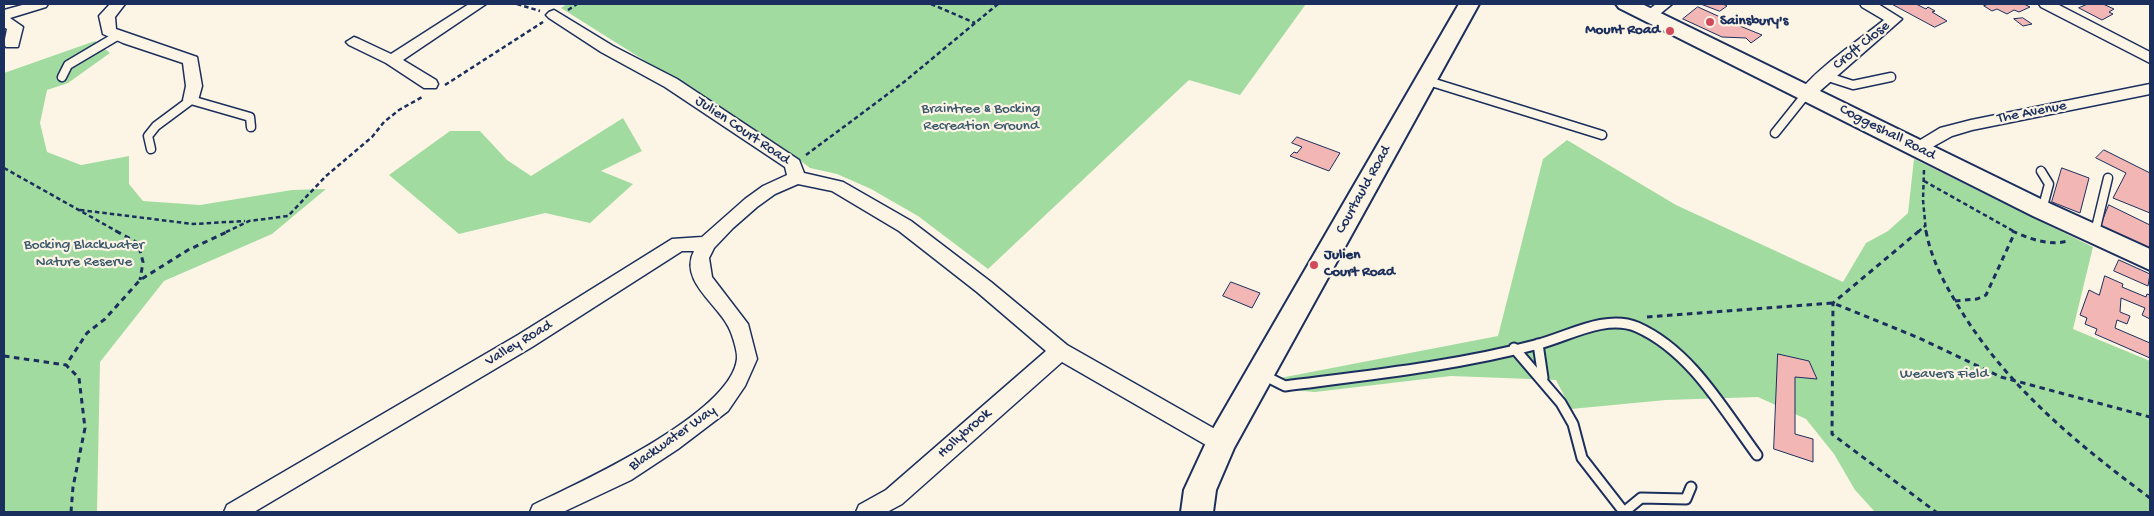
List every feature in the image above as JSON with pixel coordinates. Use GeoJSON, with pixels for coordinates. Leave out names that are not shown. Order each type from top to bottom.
{"type":"FeatureCollection","features":[{"type":"Feature","properties":{"kind":"street"},"geometry":{"type":"LineString","coordinates":[[4,15],[41,4]]}},
{"type":"Feature","properties":{"kind":"street"},"geometry":{"type":"LineString","coordinates":[[118,4],[107,16],[108,31],[117,36],[179,54],[191,60],[194,86],[191,100]]}},
{"type":"Feature","properties":{"kind":"street"},"geometry":{"type":"LineString","coordinates":[[392,60],[479,4]]}},
{"type":"Feature","properties":{"kind":"street","name":"Courtauld Road"},"geometry":{"type":"LineString","coordinates":[[1197,512],[1200,490],[1221,443],[1425,80],[1470,4]]}},
{"type":"Feature","properties":{"kind":"street","name":"Coggeshall Road"},"geometry":{"type":"LineString","coordinates":[[1626,4],[1658,10],[1807,93],[2089,233],[2150,260]]}},
{"type":"Feature","properties":{"kind":"street","name":"Croft Close"},"geometry":{"type":"LineString","coordinates":[[1807,93],[1824,76],[1894,19],[1867,4]]}},
{"type":"Feature","properties":{"kind":"street"},"geometry":{"type":"LineString","coordinates":[[2046,4],[2150,58]]}},
{"type":"Feature","properties":{"kind":"street","name":"Julien Court Road"},"geometry":{"type":"LineString","coordinates":[[555,15],[607,49],[671,83],[795,171],[837,186],[905,226],[984,287],[1060,351],[1221,443]]}},
{"type":"Feature","properties":{"kind":"street"},"geometry":{"type":"LineString","coordinates":[[4,21],[15,27],[12,44]]}},
{"type":"Feature","properties":{"kind":"street"},"geometry":{"type":"LineString","coordinates":[[354,42],[392,60],[432,89]]}},
{"type":"Feature","properties":{"kind":"street","name":"The Avenue"},"geometry":{"type":"LineString","coordinates":[[1928,154],[1946,132],[1971,124],[2150,89]]}},
{"type":"Feature","properties":{"kind":"street"},"geometry":{"type":"LineString","coordinates":[[707,244],[727,223],[795,171]]}},
{"type":"Feature","properties":{"kind":"street","name":"Valley Road"},"geometry":{"type":"LineString","coordinates":[[234,512],[525,341],[679,244],[707,244]]}},
{"type":"Feature","properties":{"kind":"street","name":"Blackwater Way"},"geometry":{"type":"LineString","coordinates":[[541,512],[623,473],[670,443],[721,405],[738,380],[747,358],[738,324],[703,279],[700,258],[707,244]]}},
{"type":"Feature","properties":{"kind":"street","name":"Hollybrook"},"geometry":{"type":"LineString","coordinates":[[867,512],[894,497],[1060,351]]}},
{"type":"Feature","properties":{"kind":"lane"},"geometry":{"type":"LineString","coordinates":[[62,77],[68,65],[117,36]]}},
{"type":"Feature","properties":{"kind":"lane"},"geometry":{"type":"LineString","coordinates":[[1824,76],[1853,85],[1891,77]]}},
{"type":"Feature","properties":{"kind":"lane"},"geometry":{"type":"LineString","coordinates":[[1425,80],[1602,135]]}},
{"type":"Feature","properties":{"kind":"lane"},"geometry":{"type":"LineString","coordinates":[[1775,133],[1807,93]]}},
{"type":"Feature","properties":{"kind":"lane"},"geometry":{"type":"LineString","coordinates":[[150,149],[148,136],[156,126],[191,100],[230,113],[243,114],[250,117],[251,127]]}},
{"type":"Feature","properties":{"kind":"lane"},"geometry":{"type":"LineString","coordinates":[[2041,172],[2049,184],[2042,210]]}},
{"type":"Feature","properties":{"kind":"lane"},"geometry":{"type":"LineString","coordinates":[[2089,233],[2108,178]]}},
{"type":"Feature","properties":{"kind":"lane"},"geometry":{"type":"LineString","coordinates":[[1261,374],[1285,386],[1448,364],[1538,344],[1614,321],[1635,326],[1653,334],[1670,347],[1700,377],[1757,455]]}},
{"type":"Feature","properties":{"kind":"lane"},"geometry":{"type":"LineString","coordinates":[[1538,344],[1543,378]]}},
{"type":"Feature","properties":{"kind":"lane"},"geometry":{"type":"LineString","coordinates":[[1514,348],[1543,378],[1572,423],[1580,455],[1590,471],[1615,498],[1624,512],[1641,498],[1686,499],[1690,495],[1691,488]]}},
{"type":"Feature","properties":{"kind":"path"},"geometry":{"type":"LineString","coordinates":[[517,4],[555,15]]}},
{"type":"Feature","properties":{"kind":"path"},"geometry":{"type":"LineString","coordinates":[[931,4],[976,23]]}},
{"type":"Feature","properties":{"kind":"path"},"geometry":{"type":"LineString","coordinates":[[795,171],[835,136],[940,54],[998,4]]}},
{"type":"Feature","properties":{"kind":"path"},"geometry":{"type":"LineString","coordinates":[[76,209],[193,224],[248,221],[288,216],[326,176],[372,137],[384,122],[399,110],[555,15]]}},
{"type":"Feature","properties":{"kind":"path"},"geometry":{"type":"LineString","coordinates":[[1928,154],[1924,170],[1922,211],[1930,250],[1955,301],[1983,344],[2038,405],[2095,457],[2150,498]]}},
{"type":"Feature","properties":{"kind":"path"},"geometry":{"type":"LineString","coordinates":[[4,168],[138,244],[143,262],[140,280]]}},
{"type":"Feature","properties":{"kind":"path"},"geometry":{"type":"LineString","coordinates":[[1923,181],[2015,232],[2051,245],[2065,244],[2089,233]]}},
{"type":"Feature","properties":{"kind":"path"},"geometry":{"type":"LineString","coordinates":[[66,365],[87,334],[105,319],[140,280],[188,250],[248,221]]}},
{"type":"Feature","properties":{"kind":"path"},"geometry":{"type":"LineString","coordinates":[[1926,225],[1833,303],[1832,434],[1936,512]]}},
{"type":"Feature","properties":{"kind":"path"},"geometry":{"type":"LineString","coordinates":[[1955,301],[1977,299],[1986,295],[2015,232]]}},
{"type":"Feature","properties":{"kind":"path"},"geometry":{"type":"LineString","coordinates":[[1614,321],[1833,303],[1919,338],[1990,373],[2150,417]]}},
{"type":"Feature","properties":{"kind":"path"},"geometry":{"type":"LineString","coordinates":[[4,356],[66,365],[79,378],[84,428],[73,487],[71,512]]}},
{"type":"Feature","properties":{"kind":"green space","name":"Braintree & Bocking Recreation Ground"},"geometry":{"type":"Polygon","coordinates":[[[567,4],[1306,4],[1240,95],[1189,80],[988,269],[918,216],[871,189],[837,174],[810,168],[785,149],[561,8],[567,4]]]}},
{"type":"Feature","properties":{"kind":"green space","name":"Bocking Blackwater Nature Reserve"},"geometry":{"type":"Polygon","coordinates":[[[95,41],[110,53],[68,83],[47,90],[40,123],[47,152],[81,165],[129,156],[129,184],[143,201],[200,205],[292,190],[326,189],[272,234],[164,281],[100,362],[97,512],[4,512],[4,73],[95,41]]]}},
{"type":"Feature","properties":{"kind":"green space"},"geometry":{"type":"Polygon","coordinates":[[[623,118],[642,151],[601,171],[633,184],[590,223],[545,213],[459,234],[389,175],[450,131],[480,131],[507,160],[531,176],[623,118]]]}},
{"type":"Feature","properties":{"kind":"green space","name":"Weavers Field"},"geometry":{"type":"Polygon","coordinates":[[[1567,140],[1676,205],[1843,282],[1866,243],[1888,231],[1908,213],[1914,159],[2093,247],[2073,329],[2150,361],[2150,512],[1875,512],[1855,490],[1834,454],[1806,419],[1758,397],[1666,400],[1571,409],[1556,380],[1451,376],[1315,392],[1275,389],[1280,378],[1498,336],[1543,159],[1567,140]]]}},
{"type":"Feature","properties":{"kind":"building"},"geometry":{"type":"Polygon","coordinates":[[[1701,4],[1723,4],[1727,6],[1720,11],[1701,4]]]}},
{"type":"Feature","properties":{"kind":"building"},"geometry":{"type":"Polygon","coordinates":[[[1892,4],[1916,4],[1926,9],[1928,7],[1935,11],[1932,12],[1947,21],[1935,27],[1892,4]]]}},
{"type":"Feature","properties":{"kind":"building"},"geometry":{"type":"Polygon","coordinates":[[[1989,4],[2024,4],[2030,7],[2019,12],[2014,10],[2007,14],[1997,9],[1992,11],[1984,6],[1989,4]]]}},
{"type":"Feature","properties":{"kind":"building"},"geometry":{"type":"Polygon","coordinates":[[[2088,4],[2103,4],[2114,9],[2109,12],[2113,14],[2102,20],[2079,8],[2088,4]]]}},
{"type":"Feature","properties":{"kind":"building","name":"Sainsbury's"},"geometry":{"type":"Polygon","coordinates":[[[1698,7],[1762,35],[1751,43],[1746,38],[1722,37],[1683,19],[1698,7]]]}},
{"type":"Feature","properties":{"kind":"building"},"geometry":{"type":"Polygon","coordinates":[[[2023,18],[2032,24],[2023,26],[2014,19],[2023,18]]]}},
{"type":"Feature","properties":{"kind":"building"},"geometry":{"type":"Polygon","coordinates":[[[1297,137],[1340,153],[1329,171],[1290,156],[1294,152],[1297,153],[1302,147],[1292,143],[1297,137]]]}},
{"type":"Feature","properties":{"kind":"building"},"geometry":{"type":"Polygon","coordinates":[[[2104,150],[2150,173],[2150,213],[2113,198],[2126,173],[2096,158],[2104,150]]]}},
{"type":"Feature","properties":{"kind":"building"},"geometry":{"type":"Polygon","coordinates":[[[2062,168],[2089,178],[2080,213],[2052,202],[2062,168]]]}},
{"type":"Feature","properties":{"kind":"building"},"geometry":{"type":"Polygon","coordinates":[[[2109,205],[2150,225],[2150,251],[2099,230],[2109,205]]]}},
{"type":"Feature","properties":{"kind":"building"},"geometry":{"type":"Polygon","coordinates":[[[2119,260],[2150,274],[2148,286],[2114,271],[2119,260]]]}},
{"type":"Feature","properties":{"kind":"building"},"geometry":{"type":"Polygon","coordinates":[[[2105,276],[2123,284],[2122,287],[2146,297],[2147,294],[2150,295],[2150,319],[2142,315],[2145,308],[2121,298],[2120,312],[2130,316],[2127,324],[2117,320],[2115,328],[2150,343],[2150,358],[2095,334],[2097,329],[2085,324],[2087,318],[2080,315],[2089,290],[2099,295],[2105,276]]]}},
{"type":"Feature","properties":{"kind":"building"},"geometry":{"type":"Polygon","coordinates":[[[1231,282],[1260,293],[1252,308],[1223,296],[1231,282]]]}},
{"type":"Feature","properties":{"kind":"building"},"geometry":{"type":"Polygon","coordinates":[[[1778,354],[1809,361],[1817,379],[1795,377],[1795,434],[1813,439],[1813,462],[1774,449],[1778,354]]]}},
{"type":"Feature","properties":{"kind":"place","name":"Sainsbury's"},"geometry":{"type":"Point","coordinates":[1710,22]}},
{"type":"Feature","properties":{"kind":"place","name":"Mount Road"},"geometry":{"type":"Point","coordinates":[1670,31]}},
{"type":"Feature","properties":{"kind":"place","name":"Julien Court Road"},"geometry":{"type":"Point","coordinates":[1314,265]}}]}
